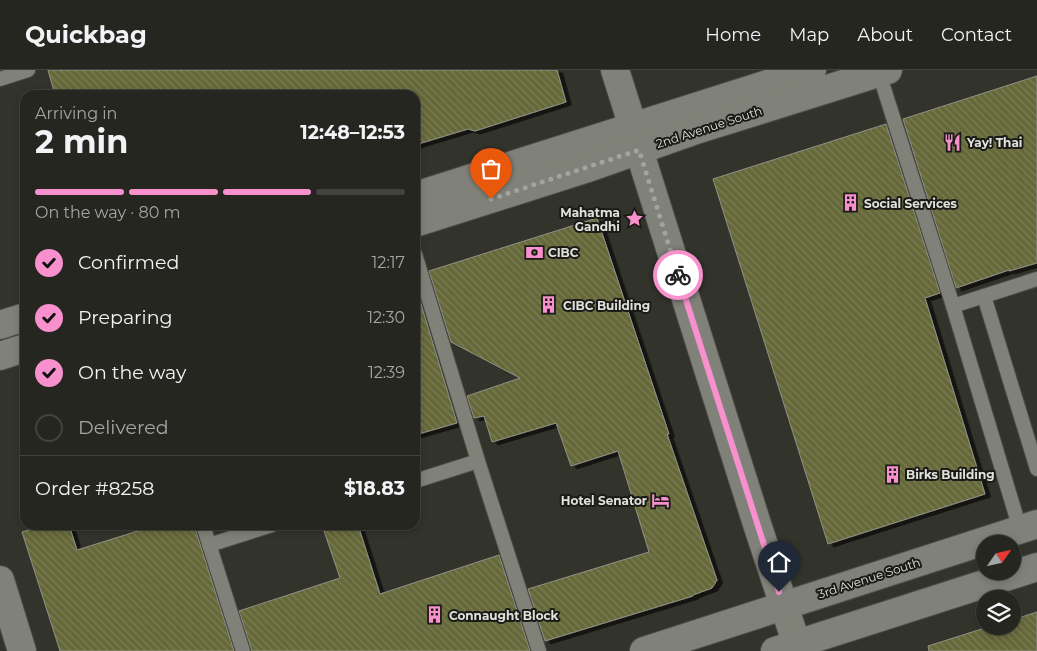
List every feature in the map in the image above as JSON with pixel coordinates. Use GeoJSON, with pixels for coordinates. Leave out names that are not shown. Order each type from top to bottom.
{"type":"FeatureCollection","features":[{"type":"Feature","properties":{"kind":"street"},"geometry":{"type":"LineString","coordinates":[[615,70],[784,606],[790,649],[1037,567]]}},
{"type":"Feature","properties":{"kind":"street","name":"2nd Avenue South"},"geometry":{"type":"LineString","coordinates":[[420,221],[585,169],[636,139],[812,70]]}},
{"type":"Feature","properties":{"kind":"street","name":"2nd Avenue South"},"geometry":{"type":"LineString","coordinates":[[420,194],[578,146],[693,131],[884,71]]}},
{"type":"Feature","properties":{"kind":"street"},"geometry":{"type":"LineString","coordinates":[[0,325],[20,319]]}},
{"type":"Feature","properties":{"kind":"street"},"geometry":{"type":"LineString","coordinates":[[0,356],[20,350]]}},
{"type":"Feature","properties":{"kind":"street","name":"3rd Avenue South"},"geometry":{"type":"LineString","coordinates":[[644,651],[1029,526]]}},
{"type":"Feature","properties":{"kind":"street"},"geometry":{"type":"LineString","coordinates":[[0,580],[22,651]]}},
{"type":"Feature","properties":{"kind":"lane"},"geometry":{"type":"LineString","coordinates":[[0,79],[28,70]]}},
{"type":"Feature","properties":{"kind":"lane"},"geometry":{"type":"LineString","coordinates":[[884,71],[953,306],[1029,526]]}},
{"type":"Feature","properties":{"kind":"lane"},"geometry":{"type":"LineString","coordinates":[[420,270],[478,461],[539,651]]}},
{"type":"Feature","properties":{"kind":"lane"},"geometry":{"type":"LineString","coordinates":[[953,306],[1037,278]]}},
{"type":"Feature","properties":{"kind":"lane"},"geometry":{"type":"LineString","coordinates":[[984,296],[1037,469]]}},
{"type":"Feature","properties":{"kind":"lane"},"geometry":{"type":"LineString","coordinates":[[420,479],[478,461]]}},
{"type":"Feature","properties":{"kind":"lane"},"geometry":{"type":"LineString","coordinates":[[205,530],[243,651]]}},
{"type":"Feature","properties":{"kind":"lane"},"geometry":{"type":"LineString","coordinates":[[209,544],[255,530]]}},
{"type":"Feature","properties":{"kind":"building"},"geometry":{"type":"Polygon","coordinates":[[[48,70],[557,70],[566,102],[475,131],[468,129],[420,143],[420,90],[54,90],[48,70]]]}},
{"type":"Feature","properties":{"kind":"building"},"geometry":{"type":"Polygon","coordinates":[[[1037,76],[1037,263],[1009,270],[956,288],[903,119],[1037,76]]]}},
{"type":"Feature","properties":{"kind":"building"},"geometry":{"type":"Polygon","coordinates":[[[886,124],[940,293],[925,298],[985,494],[828,544],[713,179],[886,124]]]}},
{"type":"Feature","properties":{"kind":"building"},"geometry":{"type":"Polygon","coordinates":[[[597,218],[669,434],[667,434],[717,580],[712,588],[693,596],[545,641],[528,589],[649,552],[618,451],[571,466],[556,423],[492,442],[484,416],[474,418],[467,396],[520,378],[451,342],[429,271],[597,218]]]}},
{"type":"Feature","properties":{"kind":"building"},"geometry":{"type":"Polygon","coordinates":[[[420,301],[457,423],[420,434],[420,301]]]}},
{"type":"Feature","properties":{"kind":"building"},"geometry":{"type":"Polygon","coordinates":[[[28,530],[71,530],[77,550],[141,530],[196,530],[234,651],[60,651],[22,532],[28,530]]]}},
{"type":"Feature","properties":{"kind":"building"},"geometry":{"type":"Polygon","coordinates":[[[324,530],[360,530],[380,594],[499,555],[530,651],[252,651],[239,611],[340,578],[324,530]]]}},
{"type":"Feature","properties":{"kind":"building"},"geometry":{"type":"Polygon","coordinates":[[[1037,612],[1037,651],[929,651],[928,646],[976,631],[976,635],[1021,635],[1021,617],[1037,612]]]}},
{"type":"Feature","properties":{"kind":"way so far"},"geometry":{"type":"LineString","coordinates":[[491,199],[639,150],[678,275]]}},
{"type":"Feature","properties":{"kind":"place","name":"Yay! Thai"},"geometry":{"type":"Point","coordinates":[953,142]}},
{"type":"Feature","properties":{"kind":"place","name":"Social Services"},"geometry":{"type":"Point","coordinates":[850,203]}},
{"type":"Feature","properties":{"kind":"place","name":"Mahatma Gandhi"},"geometry":{"type":"Point","coordinates":[634,219]}},
{"type":"Feature","properties":{"kind":"place","name":"CIBC"},"geometry":{"type":"Point","coordinates":[534,252]}},
{"type":"Feature","properties":{"kind":"place","name":"CIBC Building"},"geometry":{"type":"Point","coordinates":[549,305]}},
{"type":"Feature","properties":{"kind":"place","name":"Birks Building"},"geometry":{"type":"Point","coordinates":[892,474]}},
{"type":"Feature","properties":{"kind":"place","name":"Hotel Senator"},"geometry":{"type":"Point","coordinates":[661,500]}},
{"type":"Feature","properties":{"kind":"place","name":"Connaught Block"},"geometry":{"type":"Point","coordinates":[435,615]}},
{"type":"Feature","properties":{"kind":"route"},"geometry":{"type":"LineString","coordinates":[[678,275],[779,592]]}}]}
